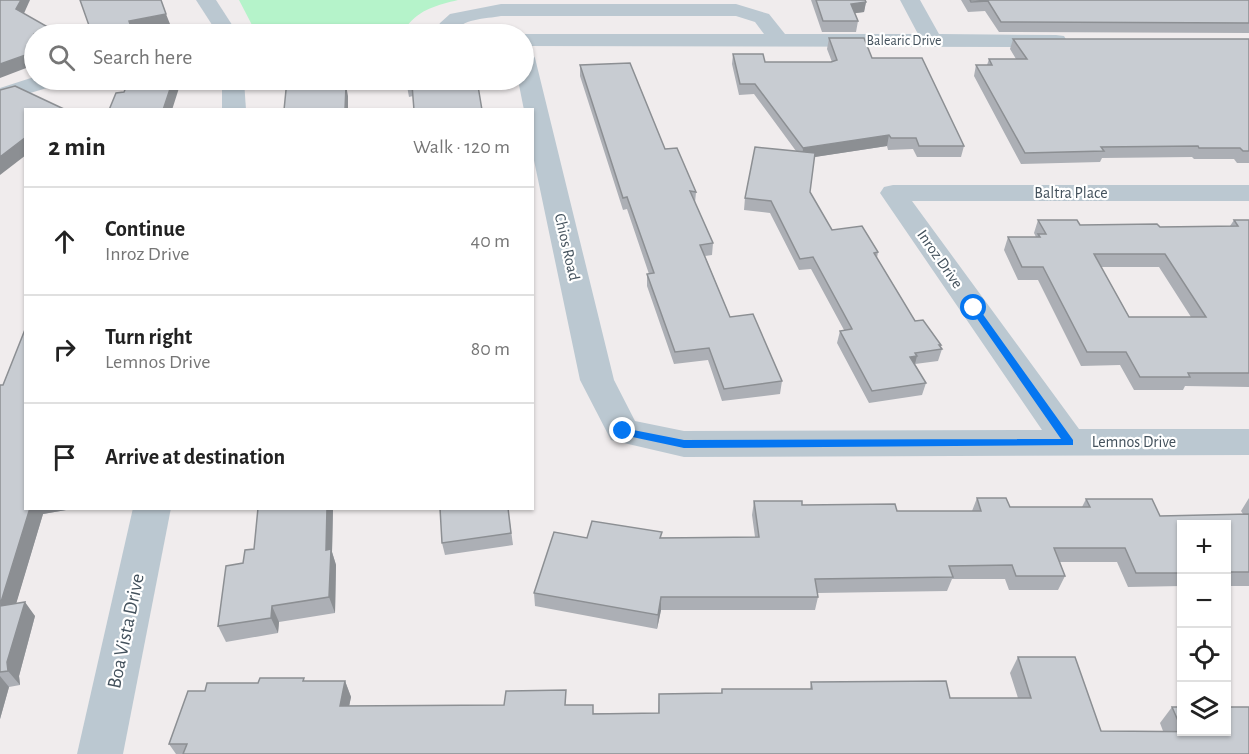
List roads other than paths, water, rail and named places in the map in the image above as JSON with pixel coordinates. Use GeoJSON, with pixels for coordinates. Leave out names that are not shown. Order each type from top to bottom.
{"type":"FeatureCollection","features":[{"type":"Feature","properties":{"kind":"street"},"geometry":{"type":"LineString","coordinates":[[206,0],[222,24]]}},
{"type":"Feature","properties":{"kind":"street"},"geometry":{"type":"LineString","coordinates":[[910,0],[932,41]]}},
{"type":"Feature","properties":{"kind":"street"},"geometry":{"type":"LineString","coordinates":[[450,24],[457,18],[501,9],[591,5],[736,10],[762,17],[771,24],[777,41]]}},
{"type":"Feature","properties":{"kind":"street","name":"Balearic Drive"},"geometry":{"type":"LineString","coordinates":[[534,40],[1073,41]]}},
{"type":"Feature","properties":{"kind":"street"},"geometry":{"type":"LineString","coordinates":[[0,95],[24,88]]}},
{"type":"Feature","properties":{"kind":"street"},"geometry":{"type":"LineString","coordinates":[[233,90],[234,108]]}},
{"type":"Feature","properties":{"kind":"street","name":"Chios Road"},"geometry":{"type":"LineString","coordinates":[[531,90],[597,380],[623,431]]}},
{"type":"Feature","properties":{"kind":"street","name":"Baltra Place"},"geometry":{"type":"LineString","coordinates":[[893,193],[1249,193]]}},
{"type":"Feature","properties":{"kind":"street","name":"Inroz Drive"},"geometry":{"type":"LineString","coordinates":[[893,193],[1069,442]]}},
{"type":"Feature","properties":{"kind":"street","name":"Lemnos Drive"},"geometry":{"type":"LineString","coordinates":[[623,431],[684,444],[1249,442]]}},
{"type":"Feature","properties":{"kind":"street","name":"Boa Vista Drive"},"geometry":{"type":"LineString","coordinates":[[100,754],[152,510]]}}]}
